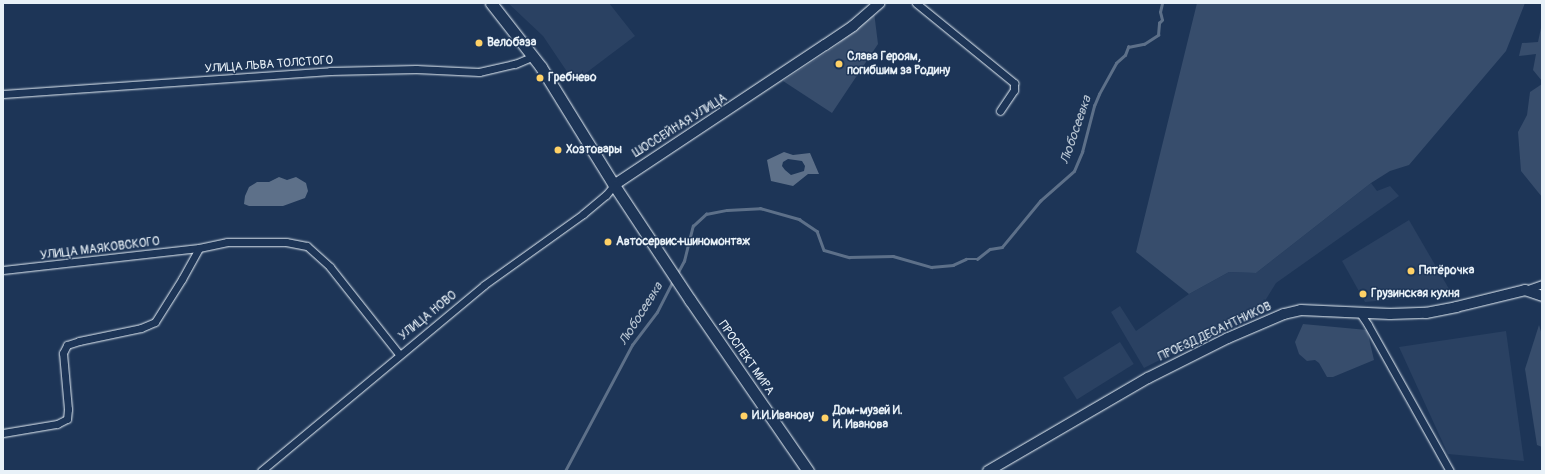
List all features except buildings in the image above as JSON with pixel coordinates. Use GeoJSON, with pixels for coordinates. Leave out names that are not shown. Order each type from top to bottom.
{"type":"FeatureCollection","features":[{"type":"Feature","properties":{"kind":"main road"},"geometry":{"type":"LineString","coordinates":[[491,3],[534,56],[614,185]]}},
{"type":"Feature","properties":{"kind":"main road","name":"ПРОСПЕКТ МИРА"},"geometry":{"type":"LineString","coordinates":[[614,185],[690,300],[808,471]]}},
{"type":"Feature","properties":{"kind":"street","name":"ШОССЕЙНАЯ УЛИЦА"},"geometry":{"type":"LineString","coordinates":[[614,185],[826,45],[853,26],[879,3]]}},
{"type":"Feature","properties":{"kind":"street"},"geometry":{"type":"LineString","coordinates":[[916,3],[1014,83],[1014,90],[1000,111]]}},
{"type":"Feature","properties":{"kind":"street","name":"УЛИЦА ЛЬВА ТОЛСТОГО"},"geometry":{"type":"LineString","coordinates":[[3,94],[330,71],[416,69],[479,72],[515,64],[534,56]]}},
{"type":"Feature","properties":{"kind":"street","name":"УЛИЦА НОВО"},"geometry":{"type":"LineString","coordinates":[[261,471],[399,354],[484,285],[583,214],[606,195],[614,185]]}},
{"type":"Feature","properties":{"kind":"street","name":"УЛИЦА МАЯКОВСКОГО"},"geometry":{"type":"LineString","coordinates":[[3,270],[198,248],[227,242],[286,242],[307,246],[330,267],[399,354]]}},
{"type":"Feature","properties":{"kind":"street"},"geometry":{"type":"LineString","coordinates":[[3,433],[57,424],[67,420],[68,409],[63,353],[67,345],[79,341],[141,328],[155,322],[182,279],[198,248]]}},
{"type":"Feature","properties":{"kind":"street"},"geometry":{"type":"LineString","coordinates":[[1525,290],[1542,284]]}},
{"type":"Feature","properties":{"kind":"street"},"geometry":{"type":"LineString","coordinates":[[1525,290],[1542,296]]}},
{"type":"Feature","properties":{"kind":"street","name":"ПРОЕЗД ДЕСАНТНИКОВ"},"geometry":{"type":"LineString","coordinates":[[988,471],[1148,378],[1270,320],[1301,310],[1360,313],[1426,313],[1494,299],[1525,290]]}},
{"type":"Feature","properties":{"kind":"street"},"geometry":{"type":"LineString","coordinates":[[1360,313],[1450,471]]}},
{"type":"Feature","properties":{"kind":"shaded area"},"geometry":{"type":"Polygon","coordinates":[[[508,3],[609,3],[635,36],[574,82],[543,36],[508,3]]]}},
{"type":"Feature","properties":{"kind":"shaded area"},"geometry":{"type":"Polygon","coordinates":[[[1197,3],[1525,3],[1506,51],[1409,165],[1390,171],[1371,183],[1256,273],[1229,272],[1189,294],[1136,252],[1197,3]]]}},
{"type":"Feature","properties":{"kind":"shaded area"},"geometry":{"type":"Polygon","coordinates":[[[874,12],[878,44],[832,113],[783,81],[836,46],[874,12]]]}},
{"type":"Feature","properties":{"kind":"shaded area"},"geometry":{"type":"Polygon","coordinates":[[[1542,23],[1542,81],[1533,70],[1536,54],[1519,56],[1522,43],[1538,42],[1542,23]]]}},
{"type":"Feature","properties":{"kind":"shaded area"},"geometry":{"type":"Polygon","coordinates":[[[1542,84],[1542,197],[1521,171],[1518,132],[1527,115],[1530,92],[1542,84]]]}},
{"type":"Feature","properties":{"kind":"shaded area"},"geometry":{"type":"Polygon","coordinates":[[[784,152],[793,155],[810,153],[819,174],[808,174],[793,186],[771,181],[767,160],[784,152]],[[788,159],[783,162],[782,166],[791,175],[804,171],[805,166],[802,161],[788,159]]]}},
{"type":"Feature","properties":{"kind":"shaded area"},"geometry":{"type":"Polygon","coordinates":[[[279,177],[287,180],[296,177],[306,183],[308,191],[305,198],[283,206],[249,206],[244,204],[245,196],[249,187],[257,182],[269,182],[279,177]]]}},
{"type":"Feature","properties":{"kind":"shaded area"},"geometry":{"type":"Polygon","coordinates":[[[1371,183],[1377,191],[1390,186],[1399,196],[1276,283],[1260,309],[1144,368],[1111,312],[1120,306],[1136,331],[1189,294],[1229,272],[1256,273],[1371,183]]]}},
{"type":"Feature","properties":{"kind":"shaded area"},"geometry":{"type":"Polygon","coordinates":[[[1409,220],[1452,294],[1365,302],[1342,261],[1409,220]]]}},
{"type":"Feature","properties":{"kind":"shaded area"},"geometry":{"type":"Polygon","coordinates":[[[1303,324],[1367,330],[1374,360],[1333,377],[1327,377],[1319,363],[1315,360],[1307,361],[1299,354],[1295,342],[1303,324]]]}},
{"type":"Feature","properties":{"kind":"shaded area"},"geometry":{"type":"Polygon","coordinates":[[[1539,325],[1542,335],[1542,447],[1537,445],[1525,369],[1539,325]]]}},
{"type":"Feature","properties":{"kind":"shaded area"},"geometry":{"type":"Polygon","coordinates":[[[1506,331],[1524,461],[1448,454],[1399,347],[1506,331]]]}},
{"type":"Feature","properties":{"kind":"shaded area"},"geometry":{"type":"Polygon","coordinates":[[[1120,342],[1134,364],[1077,400],[1063,378],[1120,342]]]}},
{"type":"Feature","properties":{"kind":"waterway","name":"Любосеевка"},"geometry":{"type":"LineString","coordinates":[[677,274],[684,261],[693,226],[706,214],[727,210],[760,208],[799,219],[817,231],[824,250],[849,257],[893,256],[931,267],[953,265],[966,259],[977,259],[990,249],[1002,247],[1040,201],[1074,171],[1082,152],[1094,106],[1099,94],[1116,63],[1125,55],[1128,47],[1144,44],[1158,35],[1159,23],[1162,20],[1160,12],[1162,3]]}},
{"type":"Feature","properties":{"kind":"waterway","name":"Любосеевка"},"geometry":{"type":"LineString","coordinates":[[565,471],[632,345],[657,312],[673,280]]}},
{"type":"Feature","properties":{"kind":"place","name":"Велобаза"},"geometry":{"type":"Point","coordinates":[479,43]}},
{"type":"Feature","properties":{"kind":"place","name":"Слава Героям, погибшим за Родину"},"geometry":{"type":"Point","coordinates":[839,64]}},
{"type":"Feature","properties":{"kind":"place","name":"Гребнево"},"geometry":{"type":"Point","coordinates":[540,78]}},
{"type":"Feature","properties":{"kind":"place","name":"Хозтовары"},"geometry":{"type":"Point","coordinates":[558,150]}},
{"type":"Feature","properties":{"kind":"place","name":"Автосервис+шиномонтаж"},"geometry":{"type":"Point","coordinates":[608,242]}},
{"type":"Feature","properties":{"kind":"place","name":"Пятёрочка"},"geometry":{"type":"Point","coordinates":[1411,271]}},
{"type":"Feature","properties":{"kind":"place","name":"Грузинская кухня"},"geometry":{"type":"Point","coordinates":[1363,294]}},
{"type":"Feature","properties":{"kind":"place","name":"И.И.Иванову"},"geometry":{"type":"Point","coordinates":[744,416]}},
{"type":"Feature","properties":{"kind":"place","name":"Дом-музей И. И. Иванова"},"geometry":{"type":"Point","coordinates":[825,418]}}]}
